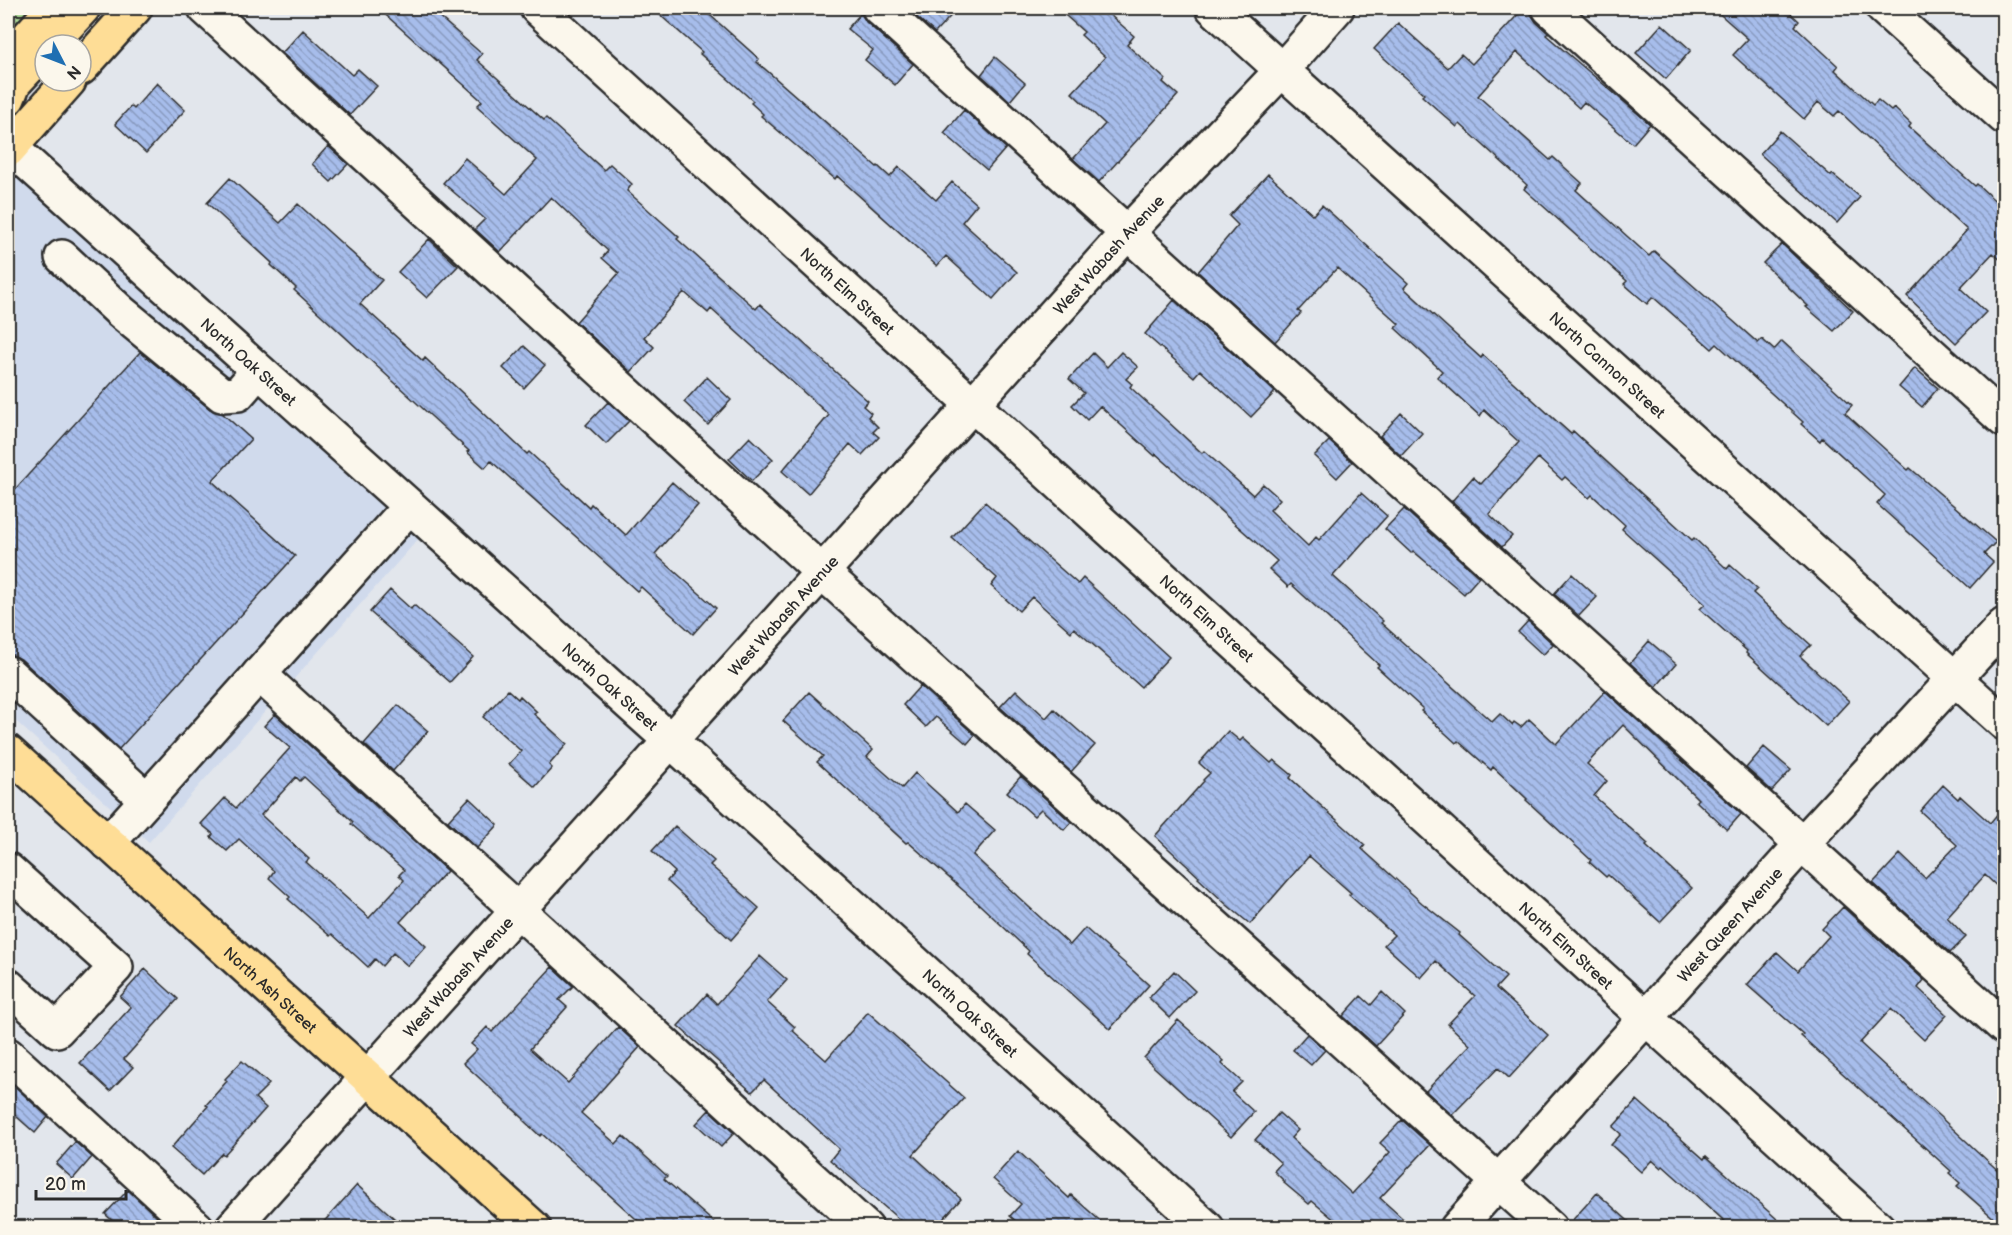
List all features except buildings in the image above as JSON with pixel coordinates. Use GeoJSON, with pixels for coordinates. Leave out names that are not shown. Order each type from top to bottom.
{"type":"FeatureCollection","features":[{"type":"Feature","properties":{"kind":"main road"},"geometry":{"type":"LineString","coordinates":[[60,33],[83,8]]}},
{"type":"Feature","properties":{"kind":"main road"},"geometry":{"type":"LineString","coordinates":[[93,55],[135,8]]}},
{"type":"Feature","properties":{"kind":"main road"},"geometry":{"type":"LineString","coordinates":[[8,58],[50,9]]}},
{"type":"Feature","properties":{"kind":"main road"},"geometry":{"type":"LineString","coordinates":[[8,98],[15,83],[33,63]]}},
{"type":"Feature","properties":{"kind":"main road"},"geometry":{"type":"LineString","coordinates":[[8,148],[58,93]]}},
{"type":"Feature","properties":{"kind":"main road","name":"North Ash Street"},"geometry":{"type":"LineString","coordinates":[[8,752],[534,1227]]}},
{"type":"Feature","properties":{"kind":"street"},"geometry":{"type":"LineString","coordinates":[[205,8],[823,573],[1550,1227]]}},
{"type":"Feature","properties":{"kind":"street","name":"North Elm Street"},"geometry":{"type":"LineString","coordinates":[[537,8],[1878,1227]]}},
{"type":"Feature","properties":{"kind":"street"},"geometry":{"type":"LineString","coordinates":[[879,8],[2004,1027]]}},
{"type":"Feature","properties":{"kind":"street","name":"North Cannon Street"},"geometry":{"type":"LineString","coordinates":[[1213,8],[2004,723]]}},
{"type":"Feature","properties":{"kind":"street","name":"West Wabash Avenue"},"geometry":{"type":"LineString","coordinates":[[232,1227],[1127,233],[1282,70],[1337,8]]}},
{"type":"Feature","properties":{"kind":"street"},"geometry":{"type":"LineString","coordinates":[[1549,8],[2004,420]]}},
{"type":"Feature","properties":{"kind":"street"},"geometry":{"type":"LineString","coordinates":[[1883,8],[2004,117]]}},
{"type":"Feature","properties":{"kind":"street","name":"North Oak Street"},"geometry":{"type":"LineString","coordinates":[[8,148],[671,741],[1207,1227]]}},
{"type":"Feature","properties":{"kind":"street"},"geometry":{"type":"LineString","coordinates":[[100,230],[66,261],[121,312],[222,395],[238,394],[258,371]]}},
{"type":"Feature","properties":{"kind":"street"},"geometry":{"type":"LineString","coordinates":[[108,843],[409,507]]}},
{"type":"Feature","properties":{"kind":"street","name":"West Queen Avenue"},"geometry":{"type":"LineString","coordinates":[[1457,1227],[2004,625]]}},
{"type":"Feature","properties":{"kind":"street"},"geometry":{"type":"LineString","coordinates":[[8,673],[147,800]]}},
{"type":"Feature","properties":{"kind":"street"},"geometry":{"type":"LineString","coordinates":[[260,674],[518,912],[866,1227]]}},
{"type":"Feature","properties":{"kind":"street"},"geometry":{"type":"LineString","coordinates":[[8,870],[116,967],[57,1030],[8,986]]}},
{"type":"Feature","properties":{"kind":"street"},"geometry":{"type":"LineString","coordinates":[[8,1055],[197,1227]]}},
{"type":"Feature","properties":{"kind":"shaded area"},"geometry":{"type":"Polygon","coordinates":[[[9,177],[22,178],[421,536],[149,842],[8,714],[9,177]]]}},
{"type":"Feature","properties":{"kind":"green space"},"geometry":{"type":"Polygon","coordinates":[[[8,8],[37,8],[8,38],[8,8]]]}}]}
